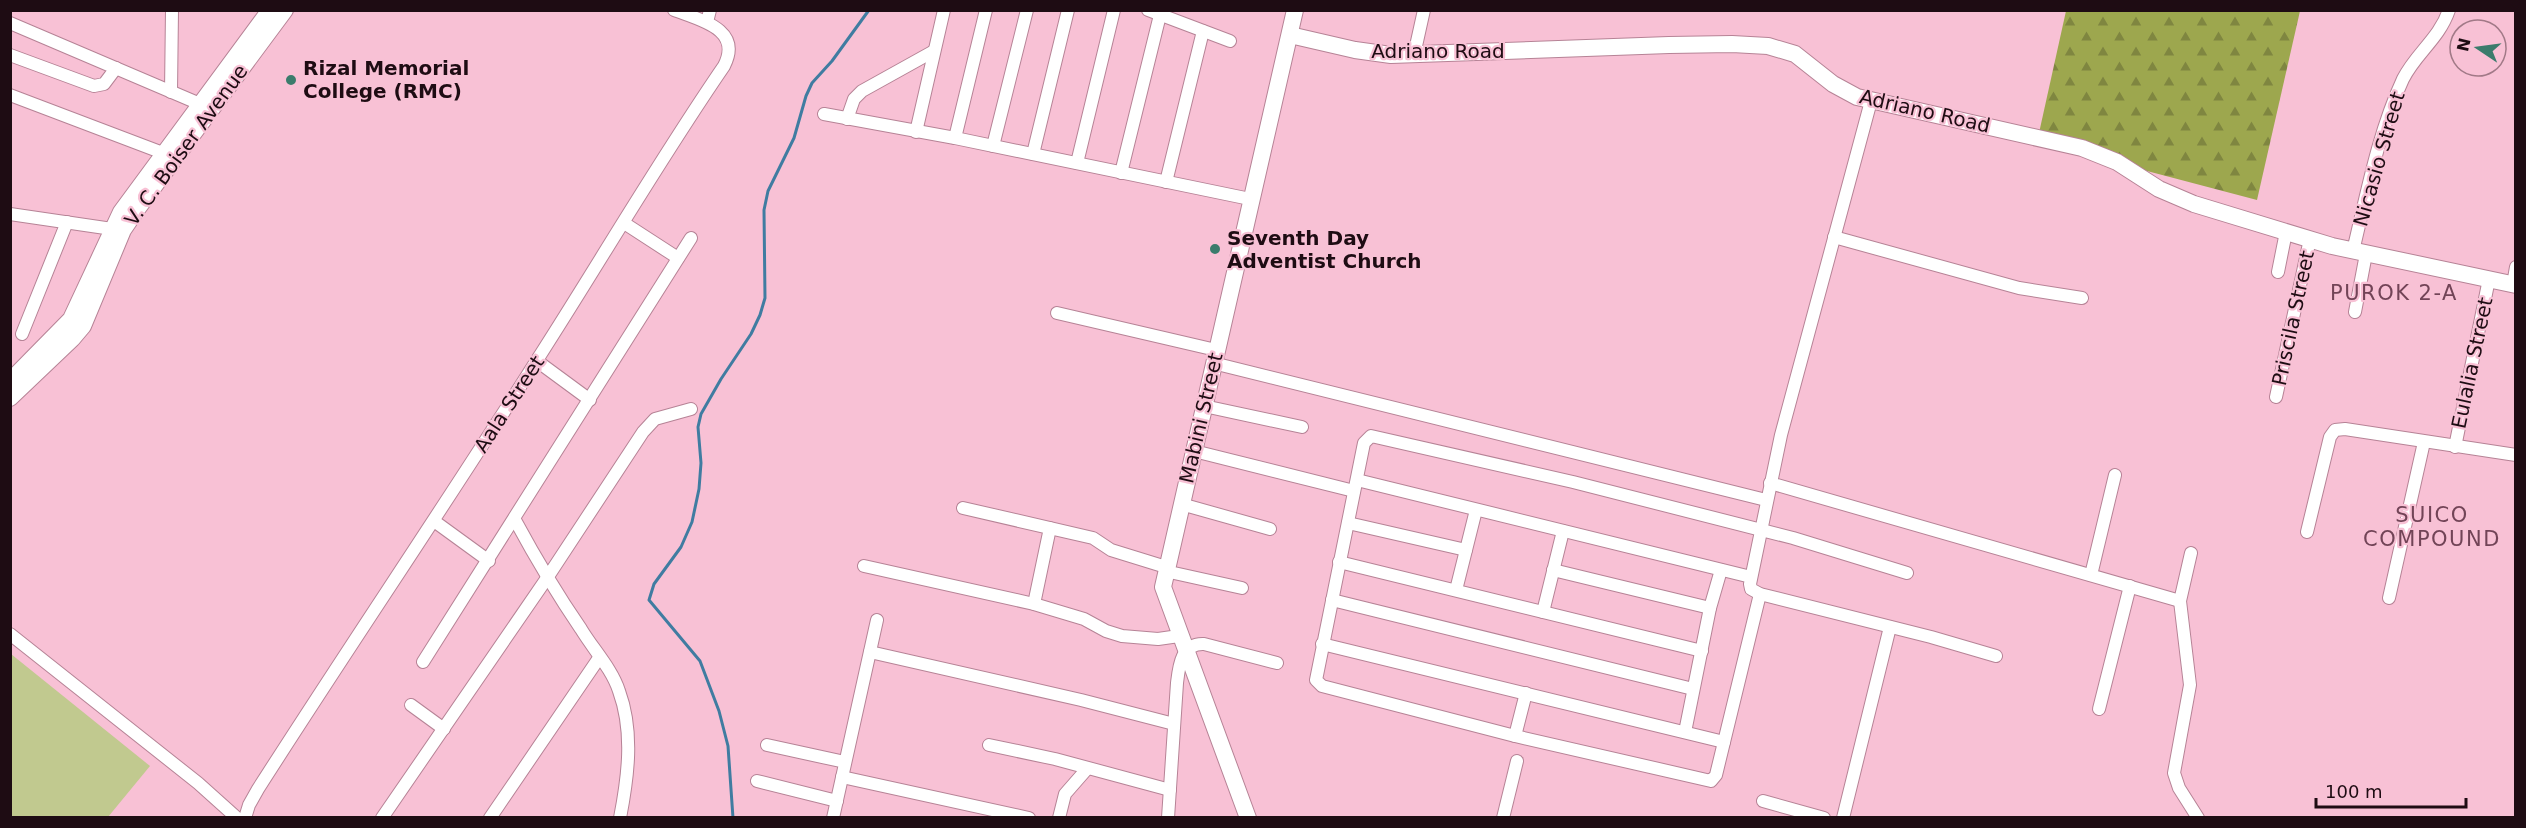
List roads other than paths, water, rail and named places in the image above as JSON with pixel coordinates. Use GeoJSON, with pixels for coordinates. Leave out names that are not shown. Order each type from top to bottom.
{"type":"FeatureCollection","features":[{"type":"Feature","properties":{"kind":"street"},"geometry":{"type":"LineString","coordinates":[[171,92],[172,10]]}},
{"type":"Feature","properties":{"kind":"street","name":"V. C. Boiser Avenue"},"geometry":{"type":"LineString","coordinates":[[117,229],[267,21],[285,10]]}},
{"type":"Feature","properties":{"kind":"street","name":"Aala Street"},"geometry":{"type":"LineString","coordinates":[[246,818],[249,805],[264,780],[537,361],[679,131],[729,56],[725,36],[709,16],[674,10]]}},
{"type":"Feature","properties":{"kind":"street"},"geometry":{"type":"LineString","coordinates":[[916,132],[944,10]]}},
{"type":"Feature","properties":{"kind":"street"},"geometry":{"type":"LineString","coordinates":[[955,138],[986,10]]}},
{"type":"Feature","properties":{"kind":"street"},"geometry":{"type":"LineString","coordinates":[[993,146],[1027,10]]}},
{"type":"Feature","properties":{"kind":"street"},"geometry":{"type":"LineString","coordinates":[[1033,154],[1068,10]]}},
{"type":"Feature","properties":{"kind":"street"},"geometry":{"type":"LineString","coordinates":[[1077,164],[1114,10]]}},
{"type":"Feature","properties":{"kind":"street","name":"Mabini Street"},"geometry":{"type":"LineString","coordinates":[[1248,818],[1163,594],[1166,569],[1295,10]]}},
{"type":"Feature","properties":{"kind":"street"},"geometry":{"type":"LineString","coordinates":[[1414,55],[1424,10]]}},
{"type":"Feature","properties":{"kind":"street","name":"Nicasio Street"},"geometry":{"type":"LineString","coordinates":[[2355,312],[2360,252],[2380,143],[2394,99],[2413,63],[2443,26],[2449,10]]}},
{"type":"Feature","properties":{"kind":"street"},"geometry":{"type":"LineString","coordinates":[[1121,173],[1154,13],[1230,41]]}},
{"type":"Feature","properties":{"kind":"street"},"geometry":{"type":"LineString","coordinates":[[10,23],[205,108]]}},
{"type":"Feature","properties":{"kind":"street"},"geometry":{"type":"LineString","coordinates":[[1166,182],[1203,31]]}},
{"type":"Feature","properties":{"kind":"street","name":"Adriano Road"},"geometry":{"type":"LineString","coordinates":[[1290,35],[1374,53],[1414,55],[1668,45],[1768,46],[1795,54],[1844,91],[1871,101],[2011,130],[2082,148],[2117,162],[2176,197],[2286,232],[2360,252],[2514,285]]}},
{"type":"Feature","properties":{"kind":"street"},"geometry":{"type":"LineString","coordinates":[[847,119],[854,99],[862,91],[934,51]]}},
{"type":"Feature","properties":{"kind":"street"},"geometry":{"type":"LineString","coordinates":[[10,55],[94,86],[104,84],[116,68]]}},
{"type":"Feature","properties":{"kind":"street"},"geometry":{"type":"LineString","coordinates":[[10,95],[163,153]]}},
{"type":"Feature","properties":{"kind":"street"},"geometry":{"type":"LineString","coordinates":[[1871,101],[1770,483],[1751,577],[1751,589],[1760,594],[1996,656]]}},
{"type":"Feature","properties":{"kind":"street","name":"V. C. Boiser Avenue"},"geometry":{"type":"LineString","coordinates":[[14,386],[71,319],[117,229],[163,153],[205,108]]}},
{"type":"Feature","properties":{"kind":"street"},"geometry":{"type":"LineString","coordinates":[[824,114],[955,138],[1250,199]]}},
{"type":"Feature","properties":{"kind":"street"},"geometry":{"type":"LineString","coordinates":[[10,214],[117,229]]}},
{"type":"Feature","properties":{"kind":"street"},"geometry":{"type":"LineString","coordinates":[[22,334],[67,222]]}},
{"type":"Feature","properties":{"kind":"street"},"geometry":{"type":"LineString","coordinates":[[624,223],[678,258]]}},
{"type":"Feature","properties":{"kind":"street"},"geometry":{"type":"LineString","coordinates":[[2278,272],[2286,232]]}},
{"type":"Feature","properties":{"kind":"street"},"geometry":{"type":"LineString","coordinates":[[1834,237],[2019,288],[2082,298]]}},
{"type":"Feature","properties":{"kind":"street"},"geometry":{"type":"LineString","coordinates":[[423,662],[515,520],[691,238]]}},
{"type":"Feature","properties":{"kind":"street","name":"Priscila Street"},"geometry":{"type":"LineString","coordinates":[[2276,397],[2310,239]]}},
{"type":"Feature","properties":{"kind":"street"},"geometry":{"type":"LineString","coordinates":[[2514,285],[2516,267]]}},
{"type":"Feature","properties":{"kind":"street","name":"Eulalia Street"},"geometry":{"type":"LineString","coordinates":[[2455,447],[2489,279]]}},
{"type":"Feature","properties":{"kind":"street"},"geometry":{"type":"LineString","coordinates":[[1057,313],[1766,500]]}},
{"type":"Feature","properties":{"kind":"street"},"geometry":{"type":"LineString","coordinates":[[537,361],[590,400]]}},
{"type":"Feature","properties":{"kind":"street"},"geometry":{"type":"LineString","coordinates":[[1204,406],[1302,427]]}},
{"type":"Feature","properties":{"kind":"street"},"geometry":{"type":"LineString","coordinates":[[382,818],[547,578],[647,426],[655,419],[691,410]]}},
{"type":"Feature","properties":{"kind":"street"},"geometry":{"type":"LineString","coordinates":[[2307,532],[2330,437],[2336,430],[2345,429],[2516,455]]}},
{"type":"Feature","properties":{"kind":"street"},"geometry":{"type":"LineString","coordinates":[[1760,594],[1716,776],[1712,781],[1319,686],[1316,677],[1366,440],[1374,436],[1573,482],[1761,530],[1907,573]]}},
{"type":"Feature","properties":{"kind":"street"},"geometry":{"type":"LineString","coordinates":[[2389,598],[2424,442]]}},
{"type":"Feature","properties":{"kind":"street"},"geometry":{"type":"LineString","coordinates":[[1194,451],[1476,510],[1751,577]]}},
{"type":"Feature","properties":{"kind":"street"},"geometry":{"type":"LineString","coordinates":[[2091,575],[2115,475]]}},
{"type":"Feature","properties":{"kind":"street"},"geometry":{"type":"LineString","coordinates":[[1770,483],[2180,600]]}},
{"type":"Feature","properties":{"kind":"street"},"geometry":{"type":"LineString","coordinates":[[1181,504],[1270,529]]}},
{"type":"Feature","properties":{"kind":"street"},"geometry":{"type":"LineString","coordinates":[[963,508],[1093,538],[1111,550],[1166,569],[1242,588]]}},
{"type":"Feature","properties":{"kind":"street"},"geometry":{"type":"LineString","coordinates":[[1456,590],[1476,510]]}},
{"type":"Feature","properties":{"kind":"street"},"geometry":{"type":"LineString","coordinates":[[515,520],[547,578],[615,681],[626,715],[627,772],[620,818]]}},
{"type":"Feature","properties":{"kind":"street"},"geometry":{"type":"LineString","coordinates":[[434,521],[489,561]]}},
{"type":"Feature","properties":{"kind":"street"},"geometry":{"type":"LineString","coordinates":[[1348,523],[1466,550]]}},
{"type":"Feature","properties":{"kind":"street"},"geometry":{"type":"LineString","coordinates":[[1034,604],[1050,528]]}},
{"type":"Feature","properties":{"kind":"street"},"geometry":{"type":"LineString","coordinates":[[1543,612],[1563,531]]}},
{"type":"Feature","properties":{"kind":"street"},"geometry":{"type":"LineString","coordinates":[[2191,553],[2180,600],[2190,685],[2174,773],[2179,788],[2198,818]]}},
{"type":"Feature","properties":{"kind":"street"},"geometry":{"type":"LineString","coordinates":[[1340,562],[1702,651]]}},
{"type":"Feature","properties":{"kind":"street"},"geometry":{"type":"LineString","coordinates":[[864,566],[1034,604],[1084,619],[1106,631],[1122,636],[1182,644],[1204,644],[1277,663]]}},
{"type":"Feature","properties":{"kind":"street"},"geometry":{"type":"LineString","coordinates":[[1553,570],[1710,609]]}},
{"type":"Feature","properties":{"kind":"street"},"geometry":{"type":"LineString","coordinates":[[1685,732],[1720,570]]}},
{"type":"Feature","properties":{"kind":"street"},"geometry":{"type":"LineString","coordinates":[[2099,709],[2130,586]]}},
{"type":"Feature","properties":{"kind":"street"},"geometry":{"type":"LineString","coordinates":[[1332,600],[1693,689]]}},
{"type":"Feature","properties":{"kind":"street"},"geometry":{"type":"LineString","coordinates":[[833,818],[877,620]]}},
{"type":"Feature","properties":{"kind":"street"},"geometry":{"type":"LineString","coordinates":[[1843,818],[1890,627]]}},
{"type":"Feature","properties":{"kind":"street"},"geometry":{"type":"LineString","coordinates":[[10,634],[198,783],[237,818]]}},
{"type":"Feature","properties":{"kind":"street"},"geometry":{"type":"LineString","coordinates":[[1168,818],[1182,644]]}},
{"type":"Feature","properties":{"kind":"street"},"geometry":{"type":"LineString","coordinates":[[1322,644],[1724,742]]}},
{"type":"Feature","properties":{"kind":"street"},"geometry":{"type":"LineString","coordinates":[[870,652],[1081,700],[1174,724]]}},
{"type":"Feature","properties":{"kind":"street"},"geometry":{"type":"LineString","coordinates":[[490,818],[599,658]]}},
{"type":"Feature","properties":{"kind":"street"},"geometry":{"type":"LineString","coordinates":[[1515,735],[1526,693]]}},
{"type":"Feature","properties":{"kind":"street"},"geometry":{"type":"LineString","coordinates":[[411,705],[444,729]]}},
{"type":"Feature","properties":{"kind":"street"},"geometry":{"type":"LineString","coordinates":[[767,745],[846,762]]}},
{"type":"Feature","properties":{"kind":"street"},"geometry":{"type":"LineString","coordinates":[[989,745],[1055,759],[1086,770],[1170,790]]}},
{"type":"Feature","properties":{"kind":"street"},"geometry":{"type":"LineString","coordinates":[[1503,818],[1517,761]]}},
{"type":"Feature","properties":{"kind":"street"},"geometry":{"type":"LineString","coordinates":[[1059,818],[1065,794],[1086,770]]}},
{"type":"Feature","properties":{"kind":"street"},"geometry":{"type":"LineString","coordinates":[[842,777],[1029,818]]}},
{"type":"Feature","properties":{"kind":"street"},"geometry":{"type":"LineString","coordinates":[[757,781],[837,801]]}},
{"type":"Feature","properties":{"kind":"street"},"geometry":{"type":"LineString","coordinates":[[1763,801],[1824,818]]}},
{"type":"Feature","properties":{"kind":"waterway"},"geometry":{"type":"LineString","coordinates":[[733,818],[728,746],[719,711],[700,661],[649,600],[654,584],[681,547],[692,522],[699,489],[701,463],[698,427],[701,414],[751,334],[765,298],[764,210],[768,191],[794,138],[812,83],[832,61],[869,10]]}},
{"type":"Feature","properties":{"kind":"place","name":"Rizal Memorial College (RMC)"},"geometry":{"type":"Point","coordinates":[291,80]}},
{"type":"Feature","properties":{"kind":"place","name":"Seventh Day Adventist Church"},"geometry":{"type":"Point","coordinates":[1215,249]}},
{"type":"Feature","properties":{"kind":"district","name":"PUROK 2-A"},"geometry":{"type":"Point","coordinates":[2394,293]}},
{"type":"Feature","properties":{"kind":"district","name":"SUICO COMPOUND"},"geometry":{"type":"Point","coordinates":[2432,527]}}]}
